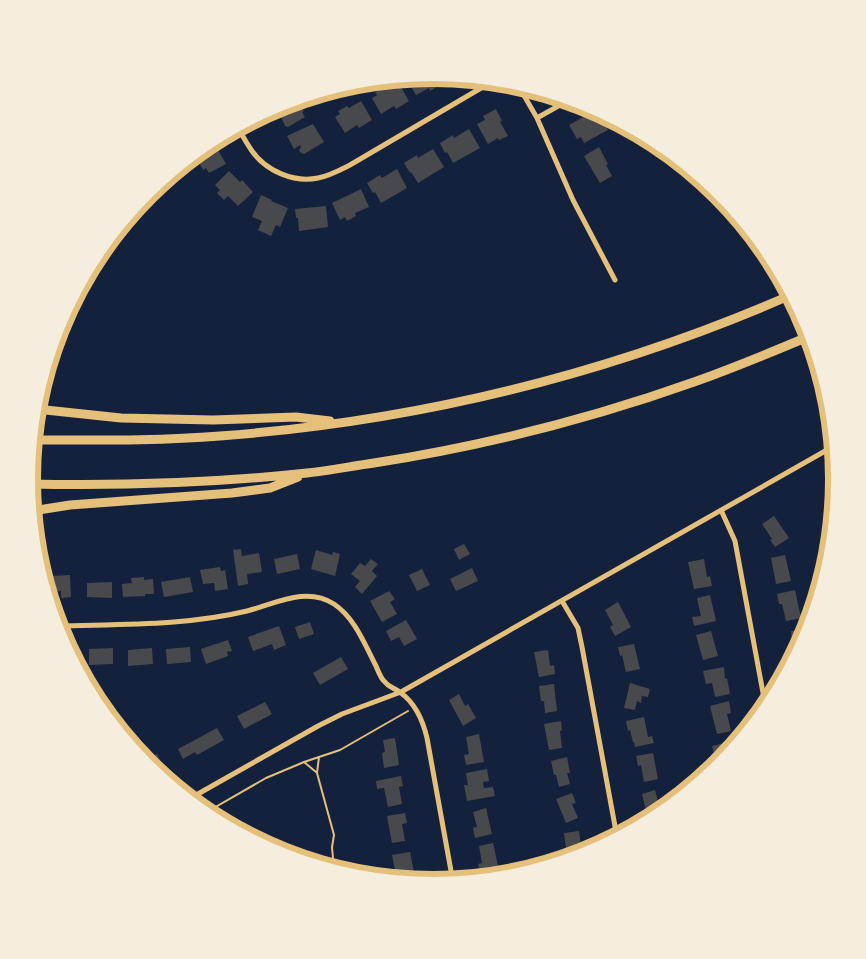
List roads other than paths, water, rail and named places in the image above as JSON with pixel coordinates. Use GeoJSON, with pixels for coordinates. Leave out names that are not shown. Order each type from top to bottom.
{"type":"FeatureCollection","features":[{"type":"Feature","properties":{"kind":"highway"},"geometry":{"type":"LineString","coordinates":[[40,440],[119,441],[220,436],[285,430],[413,411],[533,385],[597,367],[713,327],[784,298]]}},
{"type":"Feature","properties":{"kind":"highway"},"geometry":{"type":"LineString","coordinates":[[38,484],[167,484],[308,473],[413,457],[467,446],[584,417],[695,382],[803,339]]}},
{"type":"Feature","properties":{"kind":"highway"},"geometry":{"type":"LineString","coordinates":[[44,410],[121,418],[213,420],[296,417],[345,422]]}},
{"type":"Feature","properties":{"kind":"highway"},"geometry":{"type":"LineString","coordinates":[[39,510],[70,505],[232,493],[270,488],[308,473]]}},
{"type":"Feature","properties":{"kind":"street"},"geometry":{"type":"LineString","coordinates":[[241,134],[252,152],[264,164],[274,170],[290,176],[317,179],[328,176],[350,165],[483,87]]}},
{"type":"Feature","properties":{"kind":"street"},"geometry":{"type":"LineString","coordinates":[[524,95],[537,118],[573,200],[615,280]]}},
{"type":"Feature","properties":{"kind":"street"},"geometry":{"type":"LineString","coordinates":[[537,118],[560,105]]}},
{"type":"Feature","properties":{"kind":"street"},"geometry":{"type":"LineString","coordinates":[[195,795],[318,726],[342,714],[401,692],[828,450]]}},
{"type":"Feature","properties":{"kind":"street"},"geometry":{"type":"LineString","coordinates":[[721,510],[735,541],[738,554],[764,696]]}},
{"type":"Feature","properties":{"kind":"street"},"geometry":{"type":"LineString","coordinates":[[66,626],[167,623],[222,616],[247,611],[296,596],[319,598],[332,603],[344,611],[353,623],[383,679],[390,688],[401,692],[415,707],[423,721],[452,874]]}},
{"type":"Feature","properties":{"kind":"street"},"geometry":{"type":"LineString","coordinates":[[562,601],[578,628],[616,830]]}}]}
